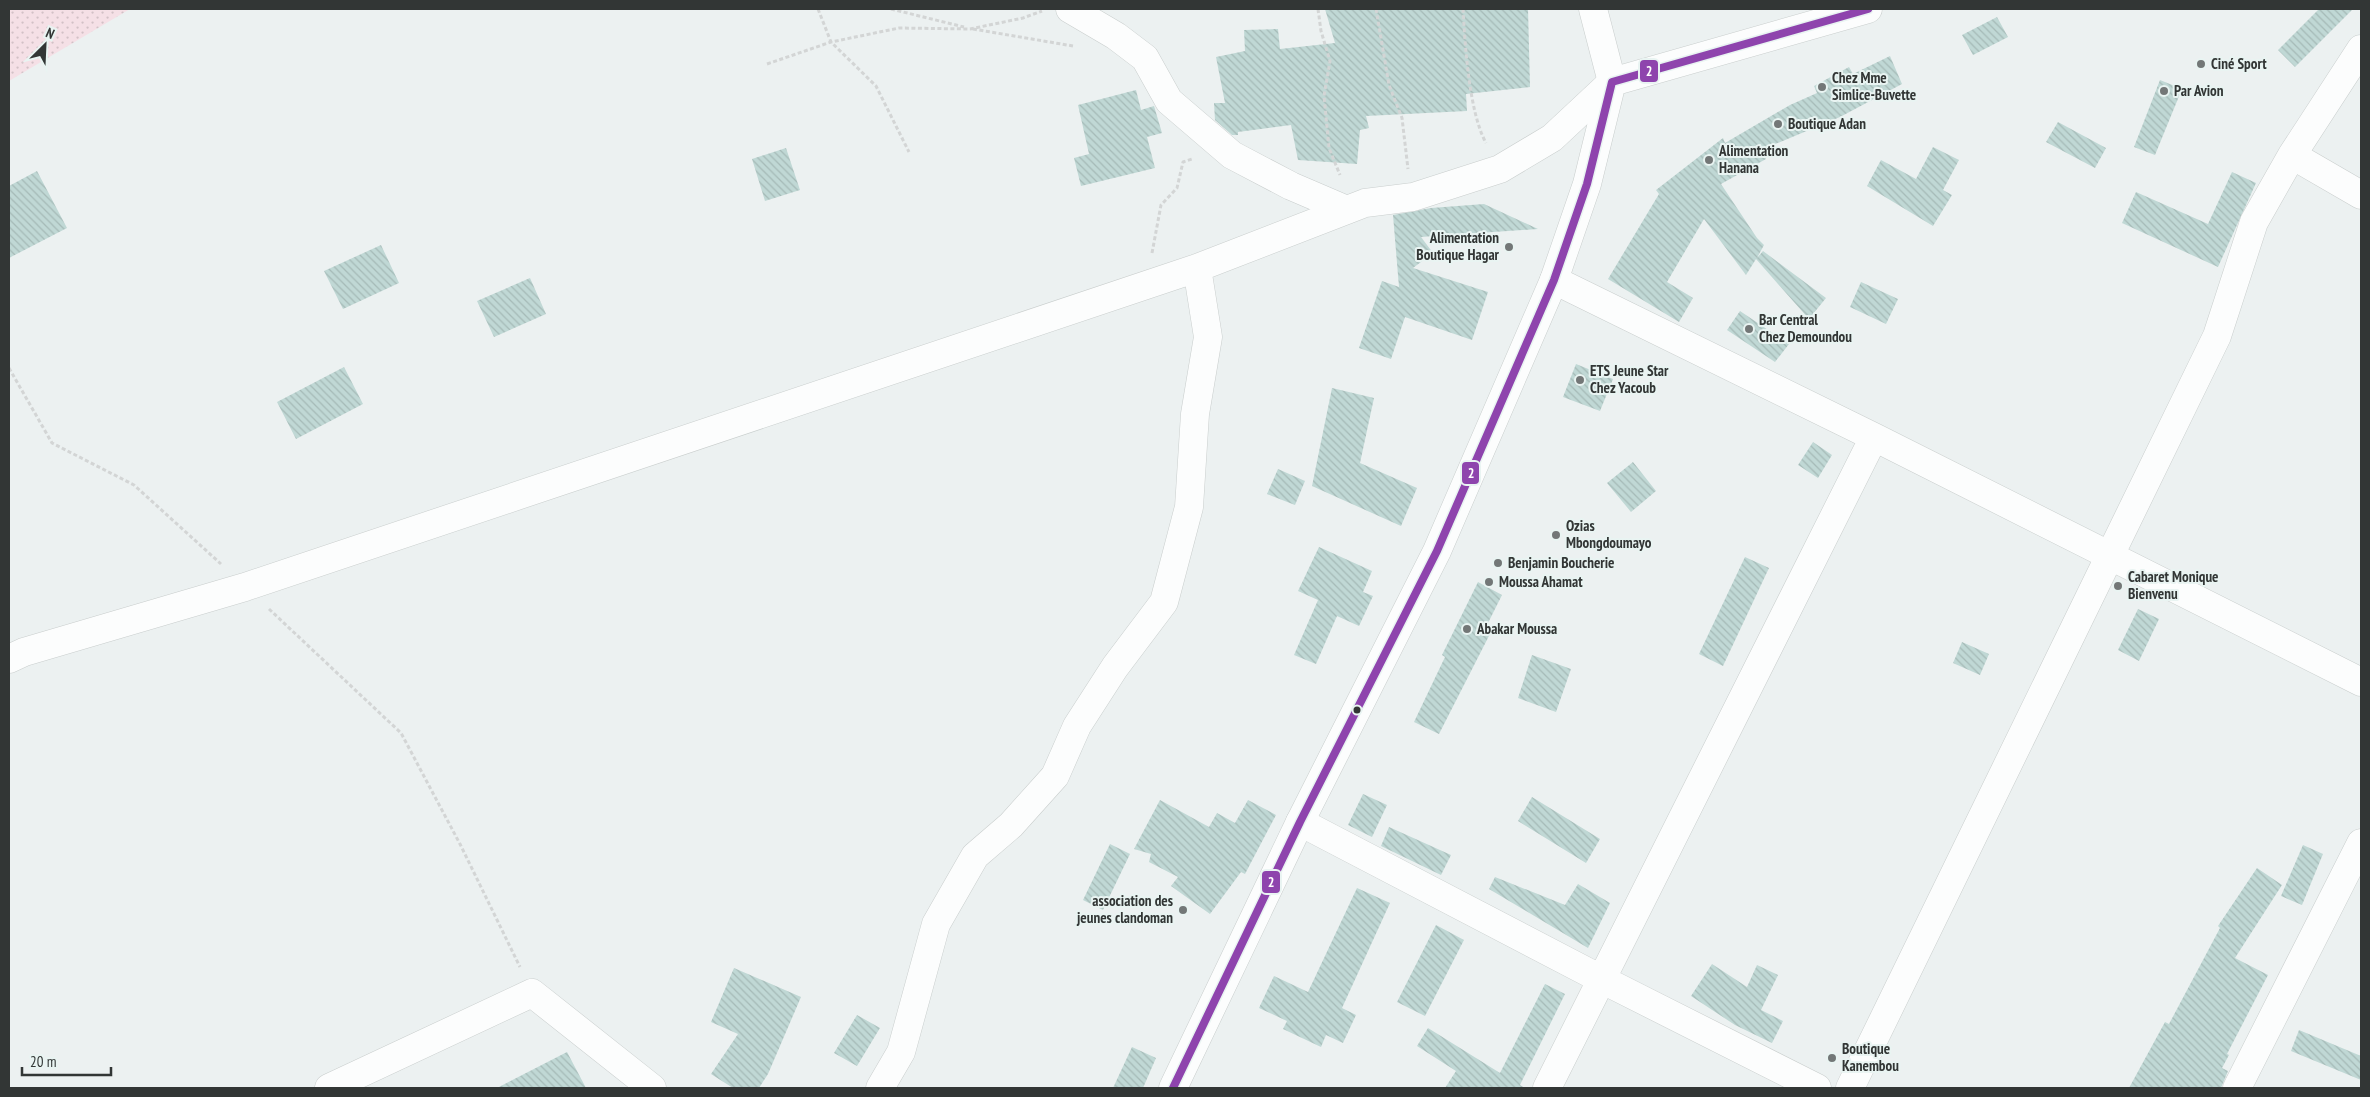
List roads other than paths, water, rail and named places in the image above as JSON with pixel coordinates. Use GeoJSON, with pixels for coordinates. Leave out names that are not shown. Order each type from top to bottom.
{"type":"FeatureCollection","features":[{"type":"Feature","properties":{"kind":"street"},"geometry":{"type":"LineString","coordinates":[[1070,9],[1116,36],[1145,58],[1169,101],[1232,154],[1291,186],[1356,206]]}},
{"type":"Feature","properties":{"kind":"street"},"geometry":{"type":"LineString","coordinates":[[1173,1088],[1300,822],[1437,551],[1554,280],[1587,184],[1612,82],[1593,9]]}},
{"type":"Feature","properties":{"kind":"street"},"geometry":{"type":"LineString","coordinates":[[9,659],[24,652],[245,587],[1197,268],[1356,206],[1412,197],[1500,168],[1552,138],[1612,82],[1868,9]]}},
{"type":"Feature","properties":{"kind":"street"},"geometry":{"type":"LineString","coordinates":[[1850,1088],[2217,336],[2254,222],[2292,155],[2361,49]]}},
{"type":"Feature","properties":{"kind":"street"},"geometry":{"type":"LineString","coordinates":[[2292,155],[2361,195]]}},
{"type":"Feature","properties":{"kind":"street"},"geometry":{"type":"LineString","coordinates":[[880,1088],[901,1052],[936,924],[975,856],[1012,825],[1054,776],[1077,726],[1115,667],[1164,602],[1189,507],[1195,414],[1208,337],[1197,268]]}},
{"type":"Feature","properties":{"kind":"street"},"geometry":{"type":"LineString","coordinates":[[1554,280],[1874,437],[2361,682]]}},
{"type":"Feature","properties":{"kind":"street"},"geometry":{"type":"LineString","coordinates":[[1547,1088],[1874,437]]}},
{"type":"Feature","properties":{"kind":"street"},"geometry":{"type":"LineString","coordinates":[[1300,822],[1601,979],[1817,1088]]}},
{"type":"Feature","properties":{"kind":"street"},"geometry":{"type":"LineString","coordinates":[[2237,1088],[2361,843]]}},
{"type":"Feature","properties":{"kind":"street"},"geometry":{"type":"LineString","coordinates":[[329,1088],[532,993],[652,1088]]}},
{"type":"Feature","properties":{"kind":"place","name":"Ciné Sport"},"geometry":{"type":"Point","coordinates":[2201,64]}},
{"type":"Feature","properties":{"kind":"place","name":"Chez Mme Simlice-Buvette"},"geometry":{"type":"Point","coordinates":[1822,87]}},
{"type":"Feature","properties":{"kind":"place","name":"Par Avion"},"geometry":{"type":"Point","coordinates":[2164,91]}},
{"type":"Feature","properties":{"kind":"place","name":"Boutique Adan"},"geometry":{"type":"Point","coordinates":[1778,124]}},
{"type":"Feature","properties":{"kind":"place","name":"Alimentation Hanana"},"geometry":{"type":"Point","coordinates":[1709,160]}},
{"type":"Feature","properties":{"kind":"place","name":"Alimentation Boutique Hagar"},"geometry":{"type":"Point","coordinates":[1509,247]}},
{"type":"Feature","properties":{"kind":"place","name":"Bar Central Chez Demoundou"},"geometry":{"type":"Point","coordinates":[1749,329]}},
{"type":"Feature","properties":{"kind":"place","name":"ETS Jeune Star Chez Yacoub"},"geometry":{"type":"Point","coordinates":[1580,380]}},
{"type":"Feature","properties":{"kind":"place","name":"Ozias Mbongdoumayo"},"geometry":{"type":"Point","coordinates":[1556,535]}},
{"type":"Feature","properties":{"kind":"place","name":"Benjamin Boucherie"},"geometry":{"type":"Point","coordinates":[1498,563]}},
{"type":"Feature","properties":{"kind":"place","name":"Moussa Ahamat"},"geometry":{"type":"Point","coordinates":[1489,582]}},
{"type":"Feature","properties":{"kind":"place","name":"Cabaret Monique Bienvenu"},"geometry":{"type":"Point","coordinates":[2118,586]}},
{"type":"Feature","properties":{"kind":"place","name":"Abakar Moussa"},"geometry":{"type":"Point","coordinates":[1467,629]}},
{"type":"Feature","properties":{"kind":"place","name":"association des jeunes clandoman"},"geometry":{"type":"Point","coordinates":[1183,910]}},
{"type":"Feature","properties":{"kind":"place","name":"Boutique Kanembou"},"geometry":{"type":"Point","coordinates":[1832,1058]}}]}
